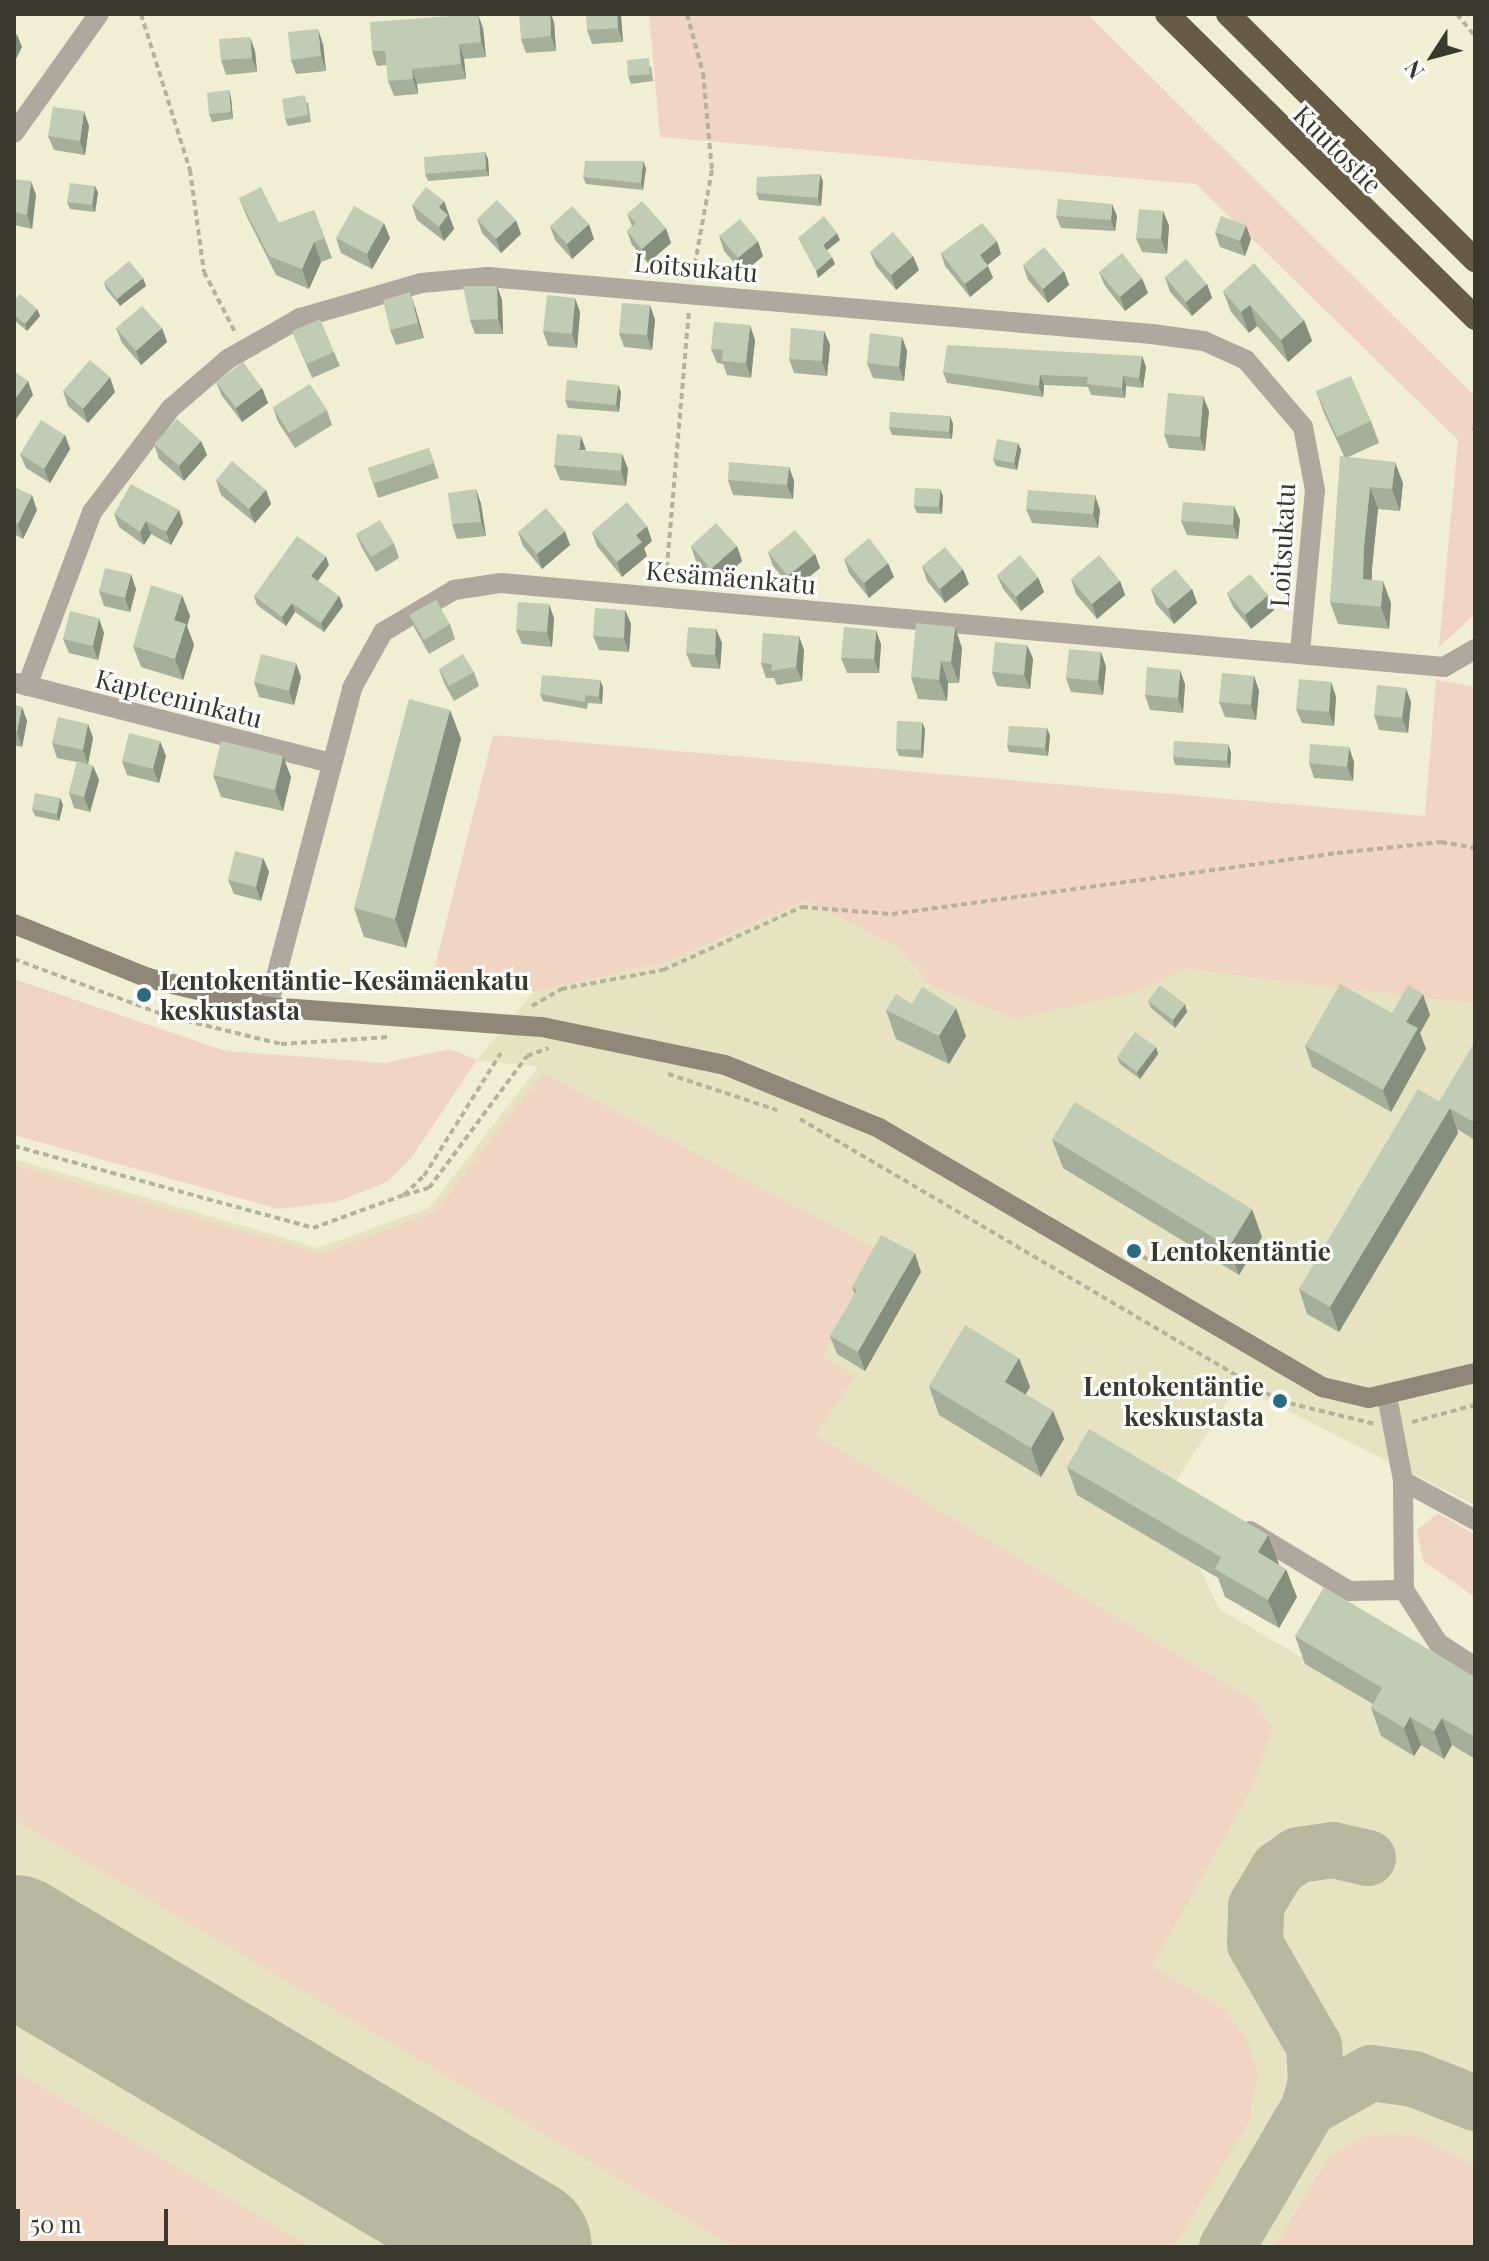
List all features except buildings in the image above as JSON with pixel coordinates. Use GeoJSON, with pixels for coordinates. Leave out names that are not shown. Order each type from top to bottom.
{"type":"FeatureCollection","features":[{"type":"Feature","properties":{"kind":"highway","name":"Kuutostie"},"geometry":{"type":"LineString","coordinates":[[1167,14],[1475,318]]}},
{"type":"Feature","properties":{"kind":"highway","name":"Kuutostie"},"geometry":{"type":"LineString","coordinates":[[1228,14],[1475,260]]}},
{"type":"Feature","properties":{"kind":"street"},"geometry":{"type":"LineString","coordinates":[[14,133],[99,14]]}},
{"type":"Feature","properties":{"kind":"street","name":"Loitsukatu"},"geometry":{"type":"LineString","coordinates":[[20,684],[92,512],[171,408],[245,350],[300,318],[421,283],[488,277],[1204,341],[1246,360],[1303,427],[1315,490],[1300,653]]}},
{"type":"Feature","properties":{"kind":"street","name":"Kesämäenkatu"},"geometry":{"type":"LineString","coordinates":[[268,1007],[352,688],[383,632],[427,601],[501,583],[1444,667],[1475,649]]}},
{"type":"Feature","properties":{"kind":"street","name":"Kapteeninkatu"},"geometry":{"type":"LineString","coordinates":[[20,684],[331,763]]}},
{"type":"Feature","properties":{"kind":"street"},"geometry":{"type":"LineString","coordinates":[[14,924],[148,978],[268,1007],[604,1036],[780,1082],[981,1185],[1311,1382],[1348,1396],[1387,1396],[1475,1373]]}},
{"type":"Feature","properties":{"kind":"street"},"geometry":{"type":"LineString","coordinates":[[1387,1396],[1403,1481],[1404,1590],[1438,1643],[1475,1667]]}},
{"type":"Feature","properties":{"kind":"street"},"geometry":{"type":"LineString","coordinates":[[1403,1481],[1475,1520]]}},
{"type":"Feature","properties":{"kind":"street"},"geometry":{"type":"LineString","coordinates":[[1230,1519],[1349,1591],[1404,1590]]}},
{"type":"Feature","properties":{"kind":"path"},"geometry":{"type":"LineString","coordinates":[[141,14],[190,170],[204,272],[245,350]]}},
{"type":"Feature","properties":{"kind":"path"},"geometry":{"type":"LineString","coordinates":[[1457,14],[1475,36]]}},
{"type":"Feature","properties":{"kind":"path"},"geometry":{"type":"LineString","coordinates":[[528,1010],[561,989],[663,970],[802,907],[892,914],[1337,853],[1441,842],[1475,848]]}},
{"type":"Feature","properties":{"kind":"path"},"geometry":{"type":"LineString","coordinates":[[14,959],[167,1016],[281,1044],[402,1034]]}},
{"type":"Feature","properties":{"kind":"path"},"geometry":{"type":"LineString","coordinates":[[14,1146],[313,1228],[429,1188],[527,1056],[543,1055],[553,1043],[538,1041]]}},
{"type":"Feature","properties":{"kind":"path"},"geometry":{"type":"LineString","coordinates":[[404,1195],[424,1176],[501,1053]]}},
{"type":"Feature","properties":{"kind":"path"},"geometry":{"type":"LineString","coordinates":[[659,1070],[792,1114],[1280,1401],[1363,1424]]}},
{"type":"Feature","properties":{"kind":"path"},"geometry":{"type":"LineString","coordinates":[[1413,1422],[1475,1405]]}},
{"type":"Feature","properties":{"kind":"shaded area"},"geometry":{"type":"Polygon","coordinates":[[[649,14],[1087,14],[1475,396],[1475,614],[1439,647],[1458,440],[1196,184],[660,137],[649,14]]]}},
{"type":"Feature","properties":{"kind":"shaded area"},"geometry":{"type":"Polygon","coordinates":[[[1436,680],[1475,687],[1475,1004],[1184,969],[1142,990],[1017,1019],[932,986],[897,947],[806,900],[668,962],[534,992],[434,970],[493,735],[1425,816],[1436,680]]]}},
{"type":"Feature","properties":{"kind":"shaded area"},"geometry":{"type":"Polygon","coordinates":[[[806,900],[897,947],[932,986],[1142,990],[1184,969],[1475,1004],[1475,1505],[1238,1386],[1166,1496],[1219,1609],[1475,1758],[1475,2247],[14,2247],[14,1159],[318,1248],[429,1208],[538,1067],[477,1060],[534,992],[668,962],[806,900]]]}},
{"type":"Feature","properties":{"kind":"shaded area"},"geometry":{"type":"Polygon","coordinates":[[[14,979],[226,1051],[385,1063],[450,1049],[477,1060],[412,1157],[387,1182],[336,1202],[279,1209],[14,1135],[14,979]]]}},
{"type":"Feature","properties":{"kind":"shaded area"},"geometry":{"type":"Polygon","coordinates":[[[543,1073],[878,1250],[823,1357],[855,1376],[815,1435],[1252,1700],[1272,1728],[1252,1788],[1152,1966],[1222,2008],[1246,2038],[1258,2073],[1249,2121],[1174,2247],[734,2247],[14,1819],[14,1165],[321,1254],[435,1212],[543,1073]]]}},
{"type":"Feature","properties":{"kind":"shaded area"},"geometry":{"type":"Polygon","coordinates":[[[1438,1513],[1475,1535],[1475,1597],[1423,1561],[1417,1530],[1438,1513]]]}},
{"type":"Feature","properties":{"kind":"shaded area"},"geometry":{"type":"Polygon","coordinates":[[[14,2071],[311,2247],[14,2247],[14,2071]]]}},
{"type":"Feature","properties":{"kind":"shaded area"},"geometry":{"type":"Polygon","coordinates":[[[1367,2135],[1417,2136],[1475,2166],[1475,2247],[1275,2247],[1329,2157],[1367,2135]]]}},
{"type":"Feature","properties":{"kind":"taxiway"},"geometry":{"type":"LineString","coordinates":[[1227,2247],[1309,2108],[1316,2082],[1314,2046],[1255,1944],[1256,1906],[1278,1869],[1298,1855],[1333,1850],[1368,1858]]}},
{"type":"Feature","properties":{"kind":"taxiway"},"geometry":{"type":"LineString","coordinates":[[1309,2108],[1371,2073],[1414,2079],[1475,2103]]}},
{"type":"Feature","properties":{"kind":"runway"},"geometry":{"type":"LineString","coordinates":[[14,1944],[523,2247]]}},
{"type":"Feature","properties":{"kind":"place","name":"Lentokentäntie-Kesämäenkatu keskustasta"},"geometry":{"type":"Point","coordinates":[144,995]}},
{"type":"Feature","properties":{"kind":"place","name":"Lentokentäntie"},"geometry":{"type":"Point","coordinates":[1134,1251]}},
{"type":"Feature","properties":{"kind":"place","name":"Lentokentäntie keskustasta"},"geometry":{"type":"Point","coordinates":[1280,1401]}}]}
